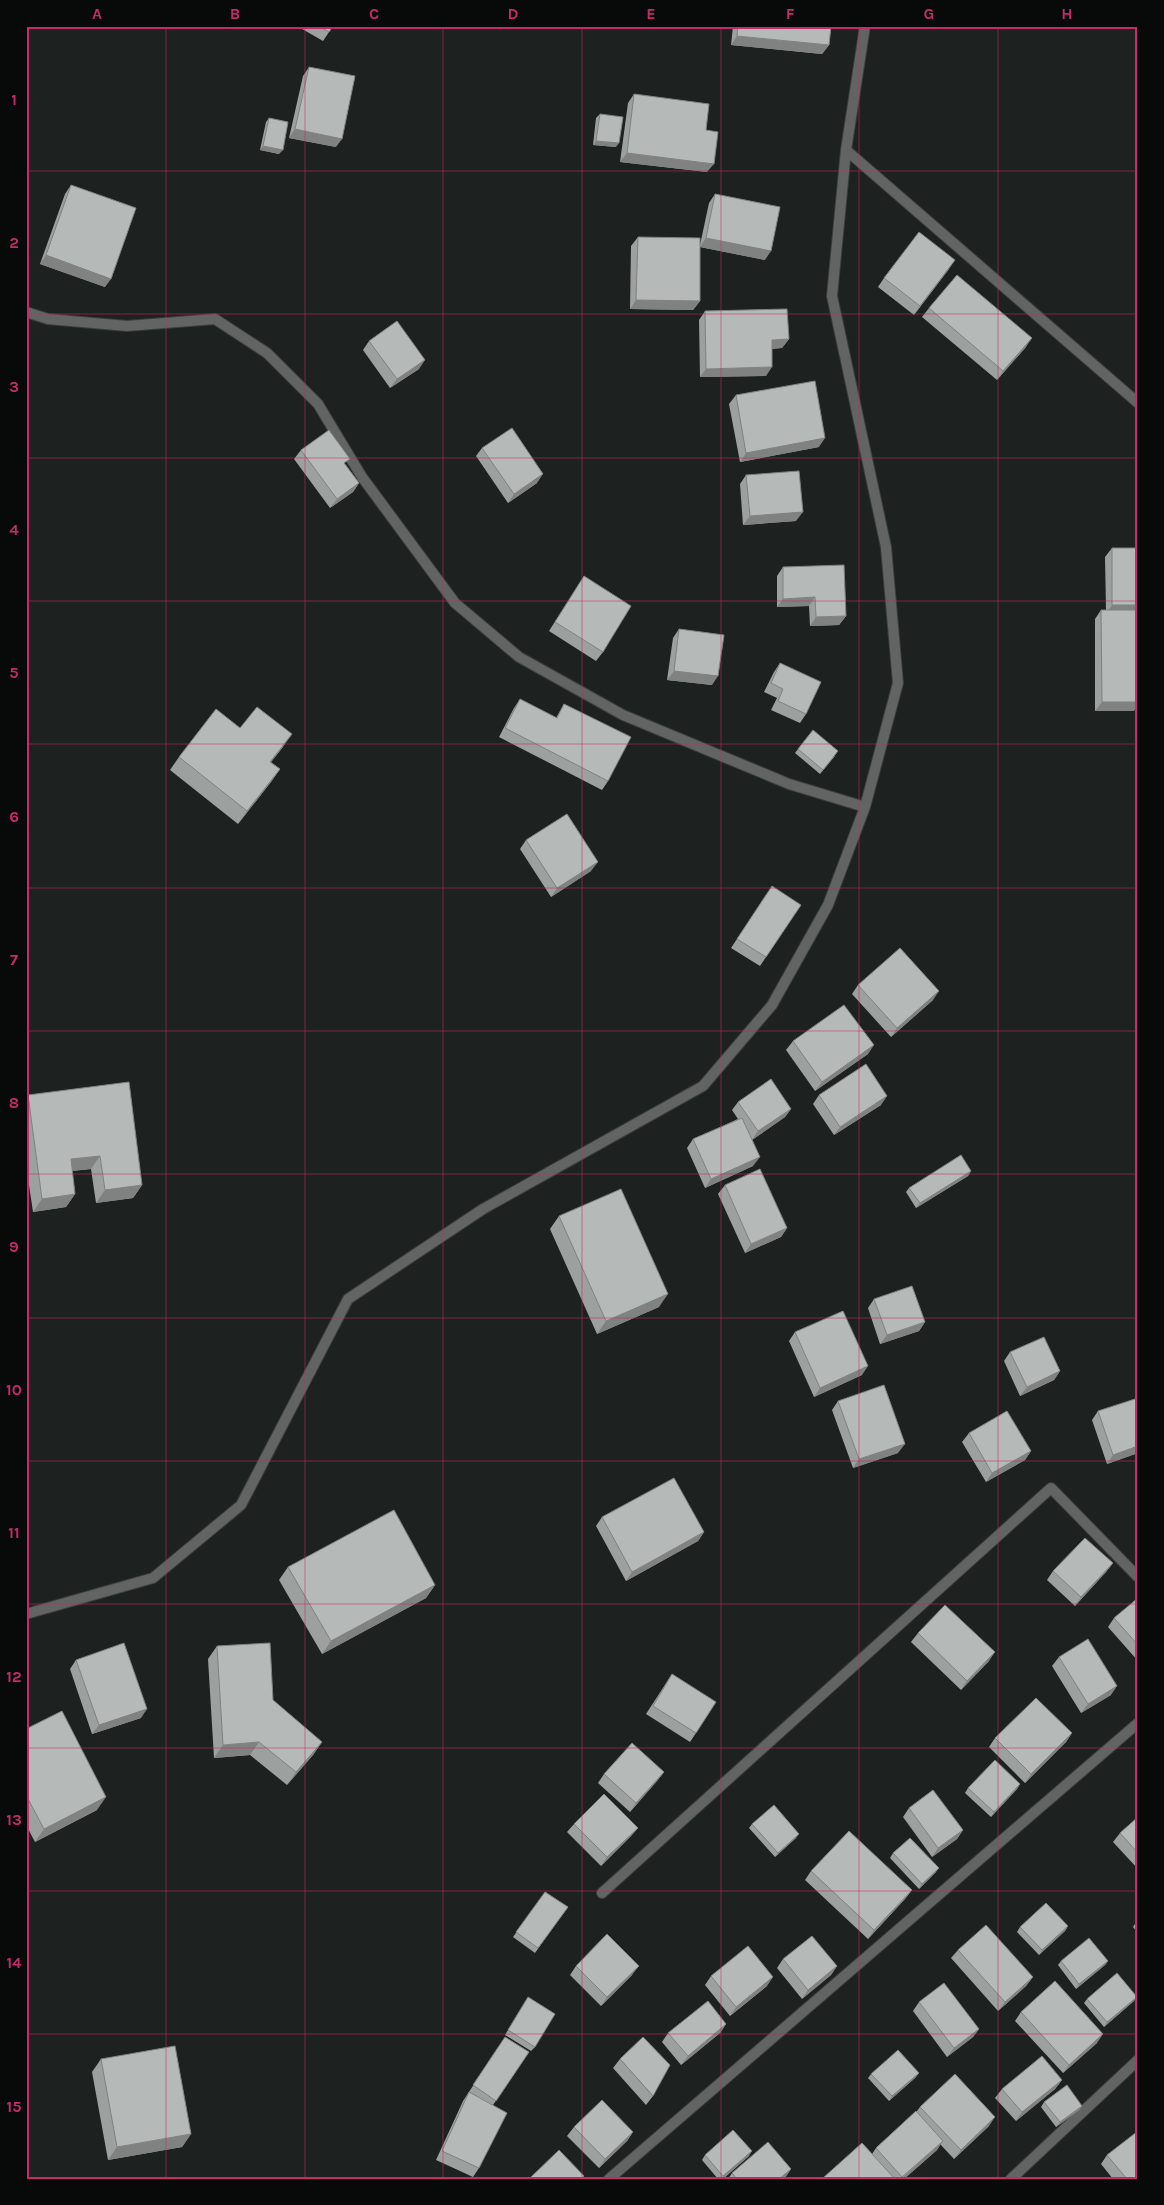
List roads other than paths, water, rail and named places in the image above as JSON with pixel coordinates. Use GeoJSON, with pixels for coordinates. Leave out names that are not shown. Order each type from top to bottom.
{"type":"FeatureCollection","features":[{"type":"Feature","properties":{"kind":"street"},"geometry":{"type":"LineString","coordinates":[[26,1614],[153,1578],[241,1505],[348,1299],[483,1209],[703,1086],[772,1005],[828,905],[865,807],[898,683],[886,547],[832,296],[846,150],[865,26]]}},
{"type":"Feature","properties":{"kind":"street"},"geometry":{"type":"LineString","coordinates":[[846,150],[1138,403]]}},
{"type":"Feature","properties":{"kind":"street"},"geometry":{"type":"LineString","coordinates":[[26,312],[48,319],[127,326],[216,319],[267,353],[318,404],[362,477],[455,603],[519,657],[623,716],[789,784],[865,807]]}},
{"type":"Feature","properties":{"kind":"street"},"geometry":{"type":"LineString","coordinates":[[602,1893],[1051,1488],[1138,1577]]}},
{"type":"Feature","properties":{"kind":"street"},"geometry":{"type":"LineString","coordinates":[[609,2179],[1138,1723]]}},
{"type":"Feature","properties":{"kind":"street"},"geometry":{"type":"LineString","coordinates":[[1011,2179],[1138,2060]]}}]}
